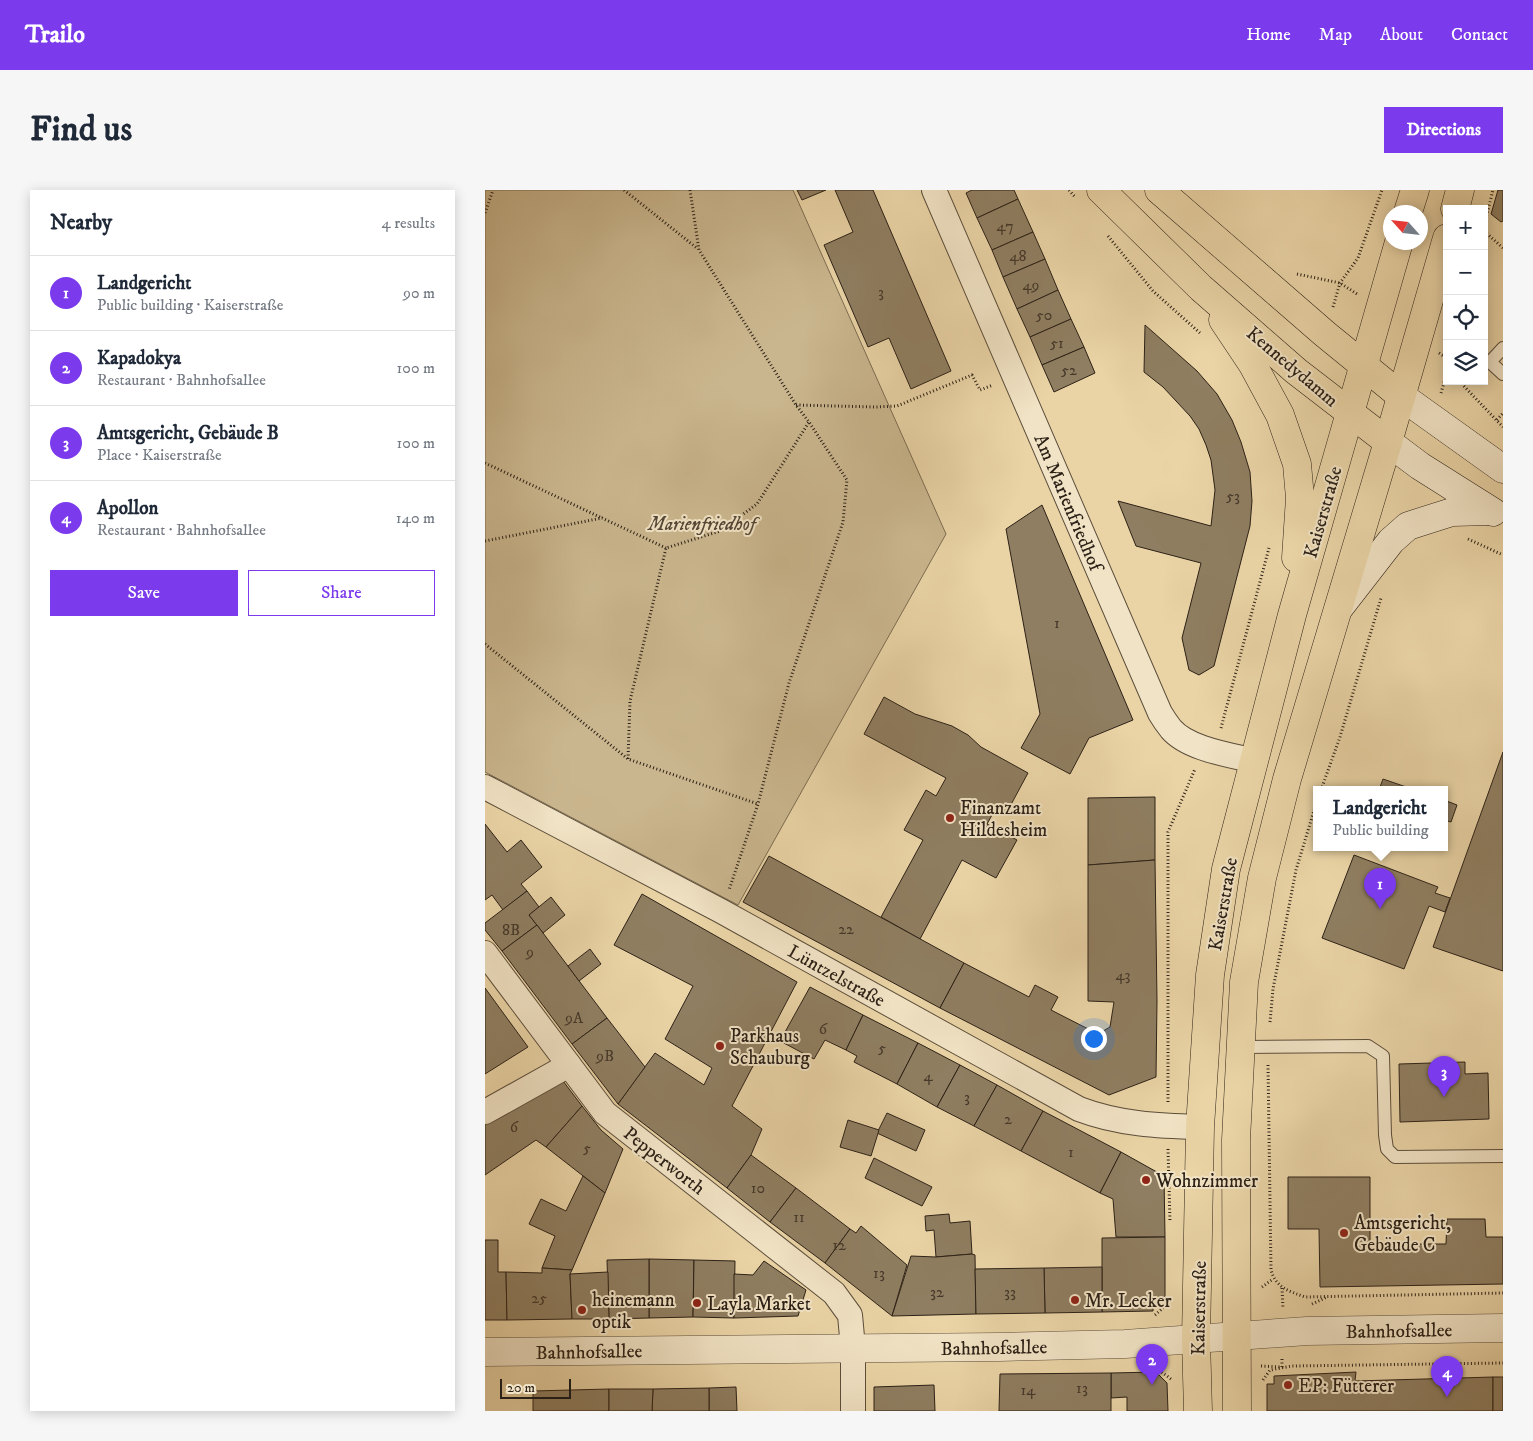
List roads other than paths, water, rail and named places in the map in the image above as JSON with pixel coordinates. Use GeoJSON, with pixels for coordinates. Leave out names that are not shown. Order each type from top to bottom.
{"type":"FeatureCollection","features":[{"type":"Feature","properties":{"kind":"main road"},"geometry":{"type":"LineString","coordinates":[[1159,190],[1325,334],[1401,396]]}},
{"type":"Feature","properties":{"kind":"main road"},"geometry":{"type":"LineString","coordinates":[[1410,205],[1415,190]]}},
{"type":"Feature","properties":{"kind":"main road"},"geometry":{"type":"LineString","coordinates":[[1456,205],[1460,190]]}},
{"type":"Feature","properties":{"kind":"main road","name":"Kennedydamm"},"geometry":{"type":"LineString","coordinates":[[1088,194],[1201,288],[1296,371],[1388,442]]}},
{"type":"Feature","properties":{"kind":"main road","name":"Kaiserstraße"},"geometry":{"type":"LineString","coordinates":[[1198,1411],[1196,1339],[1200,1126],[1210,975],[1226,869],[1293,615],[1349,412],[1397,250]]}},
{"type":"Feature","properties":{"kind":"main road","name":"Kaiserstraße"},"geometry":{"type":"LineString","coordinates":[[1237,1411],[1236,1140],[1245,982],[1262,878],[1287,779],[1444,250]]}},
{"type":"Feature","properties":{"kind":"main road"},"geometry":{"type":"LineString","coordinates":[[1201,288],[1253,365],[1279,415],[1297,464],[1300,498],[1293,615]]}},
{"type":"Feature","properties":{"kind":"street","name":"Am Marienfriedhof"},"geometry":{"type":"LineString","coordinates":[[934,190],[1160,712],[1172,730],[1184,739],[1208,749],[1255,761]]}},
{"type":"Feature","properties":{"kind":"street"},"geometry":{"type":"LineString","coordinates":[[1401,396],[1503,469]]}},
{"type":"Feature","properties":{"kind":"street","name":"Kennedydamm"},"geometry":{"type":"LineString","coordinates":[[1388,442],[1420,466],[1496,515]]}},
{"type":"Feature","properties":{"kind":"street"},"geometry":{"type":"LineString","coordinates":[[1338,609],[1391,540],[1408,526],[1452,512],[1496,515]]}},
{"type":"Feature","properties":{"kind":"street","name":"Lüntzelstraße"},"geometry":{"type":"LineString","coordinates":[[485,787],[721,911],[1079,1109],[1116,1121],[1200,1126]]}},
{"type":"Feature","properties":{"kind":"street","name":"Pepperworth"},"geometry":{"type":"LineString","coordinates":[[485,953],[605,1113],[834,1293],[850,1315],[853,1348],[853,1411]]}},
{"type":"Feature","properties":{"kind":"street"},"geometry":{"type":"LineString","coordinates":[[485,1112],[569,1065]]}},
{"type":"Feature","properties":{"kind":"street","name":"Bahnhofsallee"},"geometry":{"type":"LineString","coordinates":[[485,1352],[1125,1344],[1307,1331],[1503,1328]]}},
{"type":"Feature","properties":{"kind":"lane"},"geometry":{"type":"LineString","coordinates":[[1503,348],[1490,362],[1503,374]]}},
{"type":"Feature","properties":{"kind":"lane"},"geometry":{"type":"LineString","coordinates":[[1241,1047],[1368,1046],[1383,1056],[1385,1135],[1387,1149],[1395,1157],[1503,1156]]}},
{"type":"Feature","properties":{"kind":"place","name":"Finanzamt Hildesheim"},"geometry":{"type":"Point","coordinates":[950,818]}},
{"type":"Feature","properties":{"kind":"place","name":"Landgericht"},"geometry":{"type":"Point","coordinates":[1380,909]}},
{"type":"Feature","properties":{"kind":"place","name":"Parkhaus Schauburg"},"geometry":{"type":"Point","coordinates":[720,1046]}},
{"type":"Feature","properties":{"kind":"place","name":"Amtsgericht, Gebäude B"},"geometry":{"type":"Point","coordinates":[1444,1097]}},
{"type":"Feature","properties":{"kind":"place","name":"Wohnzimmer"},"geometry":{"type":"Point","coordinates":[1146,1180]}},
{"type":"Feature","properties":{"kind":"place","name":"Amtsgericht, Gebäude C"},"geometry":{"type":"Point","coordinates":[1344,1233]}},
{"type":"Feature","properties":{"kind":"place","name":"Mr. Lecker"},"geometry":{"type":"Point","coordinates":[1075,1300]}},
{"type":"Feature","properties":{"kind":"place","name":"Layla Market"},"geometry":{"type":"Point","coordinates":[697,1303]}},
{"type":"Feature","properties":{"kind":"place","name":"heinemann optik"},"geometry":{"type":"Point","coordinates":[582,1310]}},
{"type":"Feature","properties":{"kind":"place","name":"Kapadokya"},"geometry":{"type":"Point","coordinates":[1152,1385]}},
{"type":"Feature","properties":{"kind":"place","name":"EP: Fütterer"},"geometry":{"type":"Point","coordinates":[1288,1385]}},
{"type":"Feature","properties":{"kind":"place","name":"Apollon"},"geometry":{"type":"Point","coordinates":[1447,1397]}},
{"type":"Feature","properties":{"kind":"park label","name":"Marienfriedhof"},"geometry":{"type":"Point","coordinates":[702,523]}}]}
